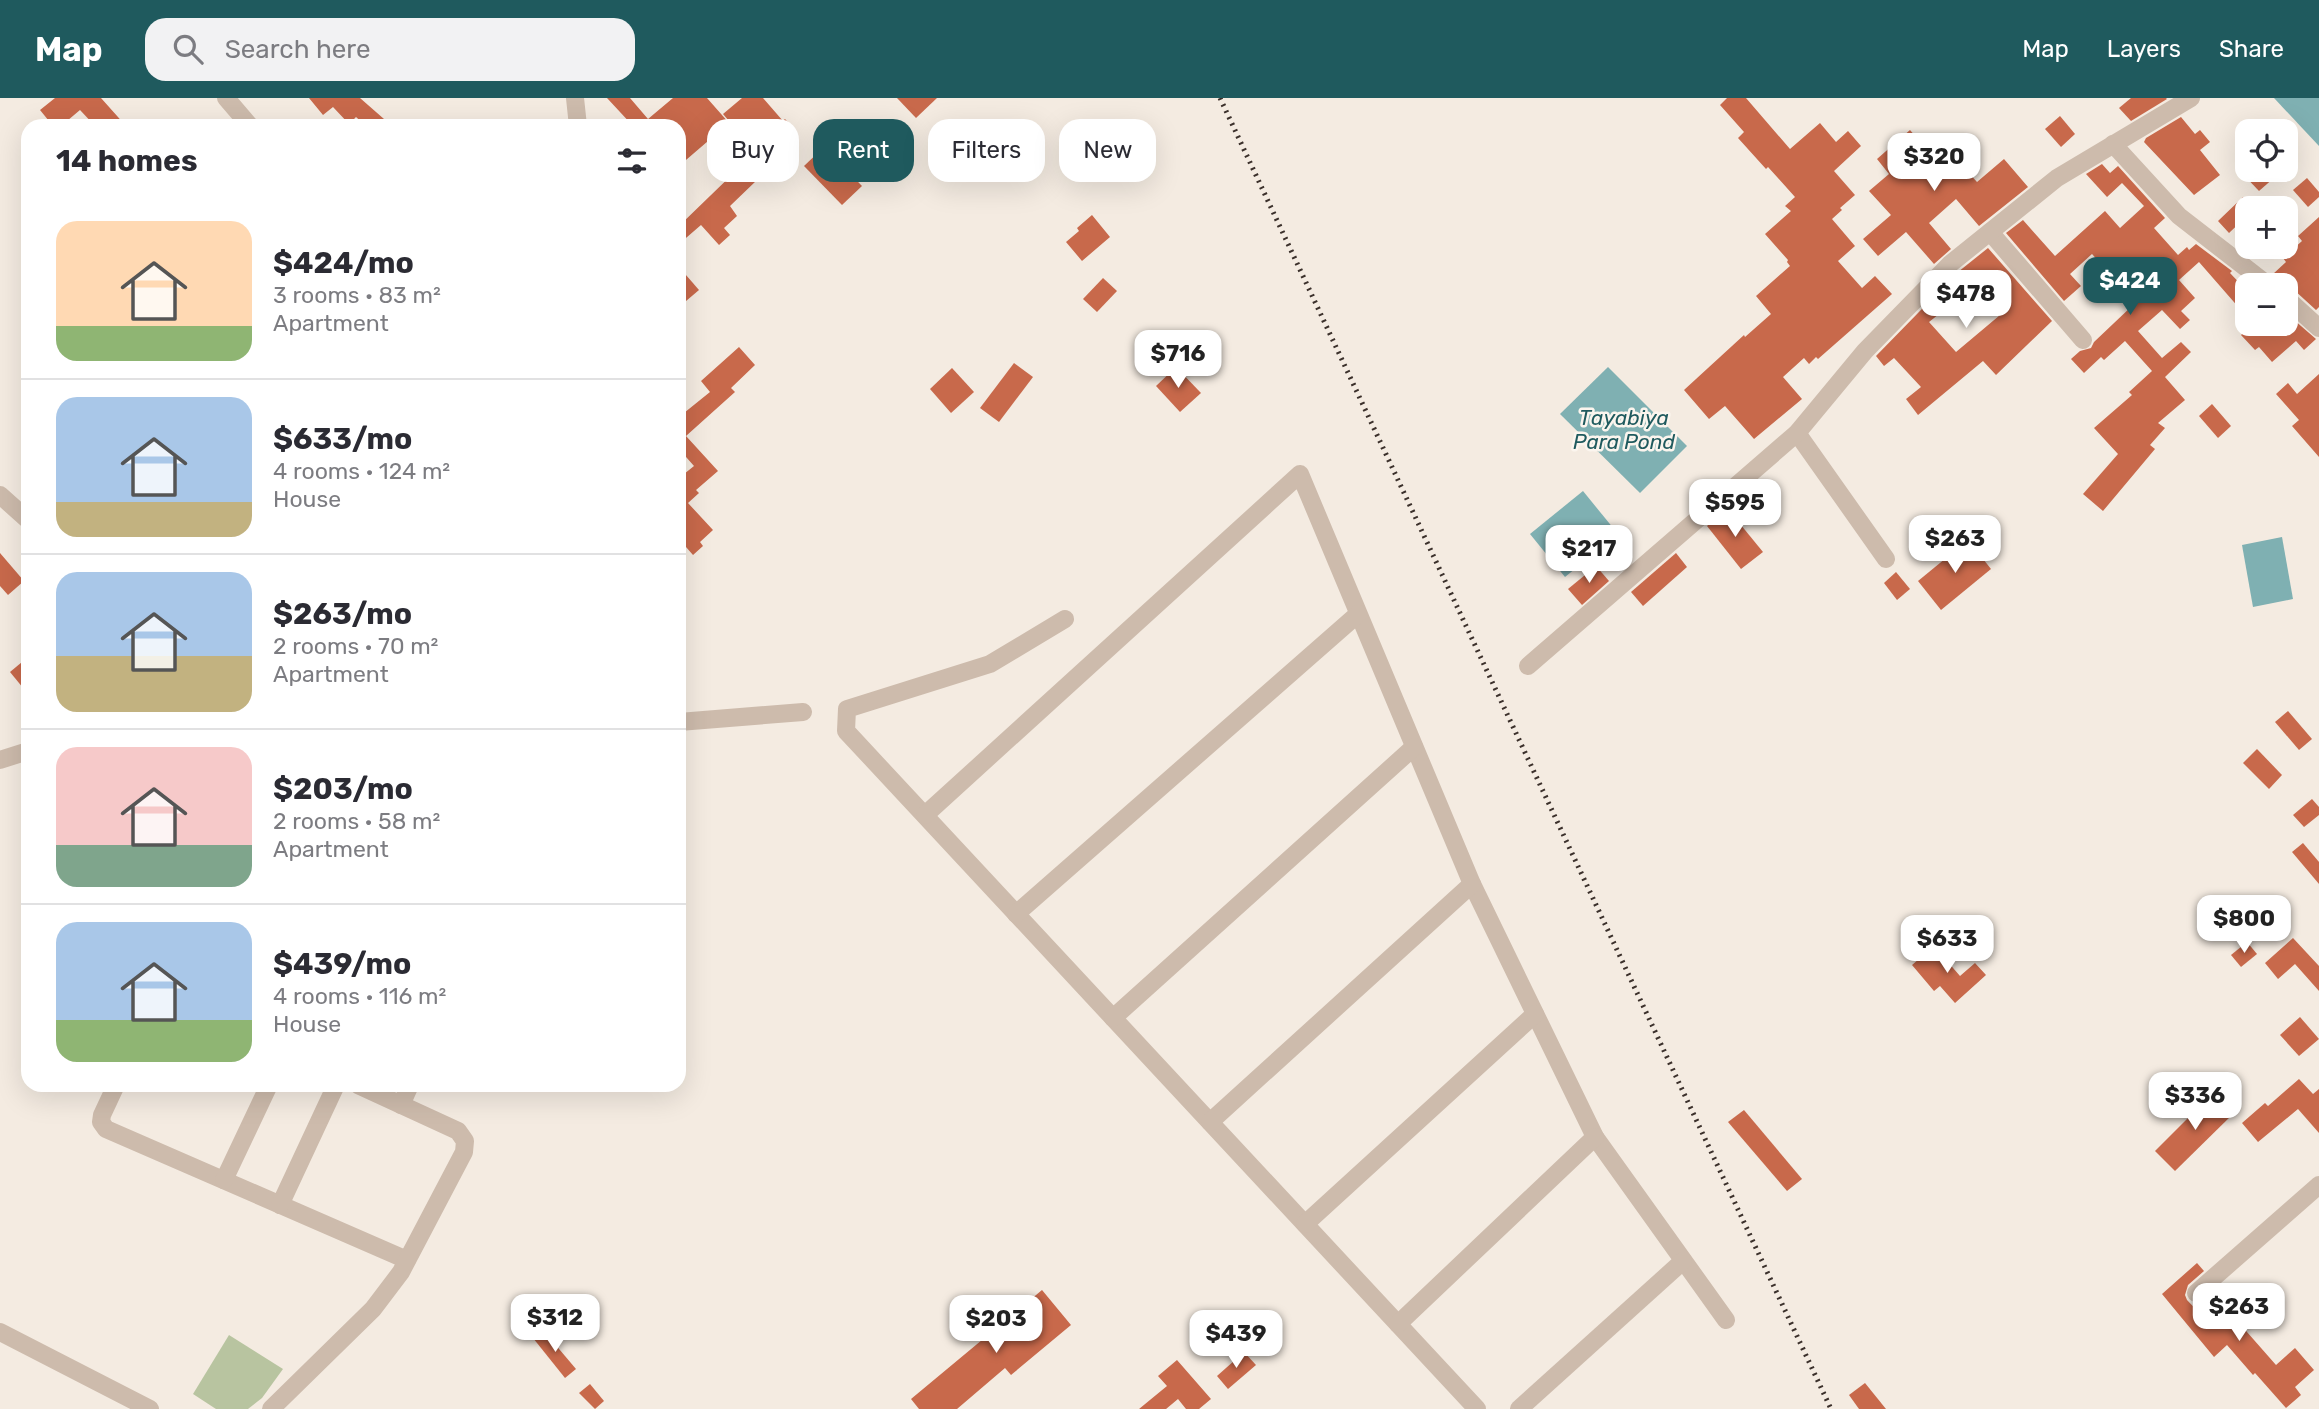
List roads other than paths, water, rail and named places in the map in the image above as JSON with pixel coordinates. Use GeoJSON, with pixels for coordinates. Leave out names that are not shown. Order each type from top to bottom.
{"type":"FeatureCollection","features":[{"type":"Feature","properties":{"kind":"street"},"geometry":{"type":"LineString","coordinates":[[226,98],[244,119]]}},
{"type":"Feature","properties":{"kind":"street"},"geometry":{"type":"LineString","coordinates":[[575,98],[577,119]]}},
{"type":"Feature","properties":{"kind":"street"},"geometry":{"type":"LineString","coordinates":[[1528,666],[1797,433],[1865,351],[1950,264],[2057,178],[2191,98]]}},
{"type":"Feature","properties":{"kind":"street"},"geometry":{"type":"LineString","coordinates":[[2113,145],[2179,216],[2251,273]]}},
{"type":"Feature","properties":{"kind":"street"},"geometry":{"type":"LineString","coordinates":[[1990,232],[2083,340]]}},
{"type":"Feature","properties":{"kind":"street"},"geometry":{"type":"LineString","coordinates":[[2298,309],[2319,328]]}},
{"type":"Feature","properties":{"kind":"street"},"geometry":{"type":"LineString","coordinates":[[1797,433],[1886,559]]}},
{"type":"Feature","properties":{"kind":"street"},"geometry":{"type":"LineString","coordinates":[[925,816],[1300,474],[1472,884],[1595,1137],[1726,1320]]}},
{"type":"Feature","properties":{"kind":"street"},"geometry":{"type":"LineString","coordinates":[[0,495],[21,514]]}},
{"type":"Feature","properties":{"kind":"street"},"geometry":{"type":"LineString","coordinates":[[1016,914],[1358,614]]}},
{"type":"Feature","properties":{"kind":"street"},"geometry":{"type":"LineString","coordinates":[[1065,619],[990,664],[847,709],[846,731],[1477,1409]]}},
{"type":"Feature","properties":{"kind":"street"},"geometry":{"type":"LineString","coordinates":[[686,721],[803,712]]}},
{"type":"Feature","properties":{"kind":"street"},"geometry":{"type":"LineString","coordinates":[[1113,1018],[1414,747]]}},
{"type":"Feature","properties":{"kind":"street"},"geometry":{"type":"LineString","coordinates":[[0,760],[21,753]]}},
{"type":"Feature","properties":{"kind":"street"},"geometry":{"type":"LineString","coordinates":[[1210,1122],[1472,884]]}},
{"type":"Feature","properties":{"kind":"street"},"geometry":{"type":"LineString","coordinates":[[1305,1224],[1535,1014]]}},
{"type":"Feature","properties":{"kind":"street"},"geometry":{"type":"LineString","coordinates":[[113,1092],[102,1115],[101,1122],[106,1129],[407,1260]]}},
{"type":"Feature","properties":{"kind":"street"},"geometry":{"type":"LineString","coordinates":[[224,1180],[265,1092]]}},
{"type":"Feature","properties":{"kind":"street"},"geometry":{"type":"LineString","coordinates":[[280,1205],[333,1092]]}},
{"type":"Feature","properties":{"kind":"street"},"geometry":{"type":"LineString","coordinates":[[271,1409],[373,1309],[401,1272],[464,1152],[465,1141],[458,1131],[373,1092]]}},
{"type":"Feature","properties":{"kind":"street"},"geometry":{"type":"LineString","coordinates":[[401,1105],[407,1092]]}},
{"type":"Feature","properties":{"kind":"street"},"geometry":{"type":"LineString","coordinates":[[1398,1324],[1595,1137]]}},
{"type":"Feature","properties":{"kind":"street"},"geometry":{"type":"LineString","coordinates":[[2196,1293],[2319,1185]]}},
{"type":"Feature","properties":{"kind":"street"},"geometry":{"type":"LineString","coordinates":[[1519,1409],[1684,1261]]}},
{"type":"Feature","properties":{"kind":"street"},"geometry":{"type":"LineString","coordinates":[[0,1332],[150,1409]]}},
{"type":"Feature","properties":{"kind":"water"},"geometry":{"type":"Polygon","coordinates":[[[2274,98],[2319,98],[2319,146],[2298,124],[2298,119],[2294,119],[2274,98]]]}},
{"type":"Feature","properties":{"kind":"water","name":"Tayabiya Para Pond"},"geometry":{"type":"Polygon","coordinates":[[[1608,367],[1687,446],[1640,493],[1560,414],[1608,367]]]}},
{"type":"Feature","properties":{"kind":"water"},"geometry":{"type":"Polygon","coordinates":[[[1583,491],[1618,534],[1565,577],[1530,534],[1583,491]]]}},
{"type":"Feature","properties":{"kind":"water"},"geometry":{"type":"Polygon","coordinates":[[[2282,537],[2293,599],[2253,607],[2242,545],[2282,537]]]}},
{"type":"Feature","properties":{"kind":"railway"},"geometry":{"type":"LineString","coordinates":[[1220,98],[1831,1409]]}}]}
